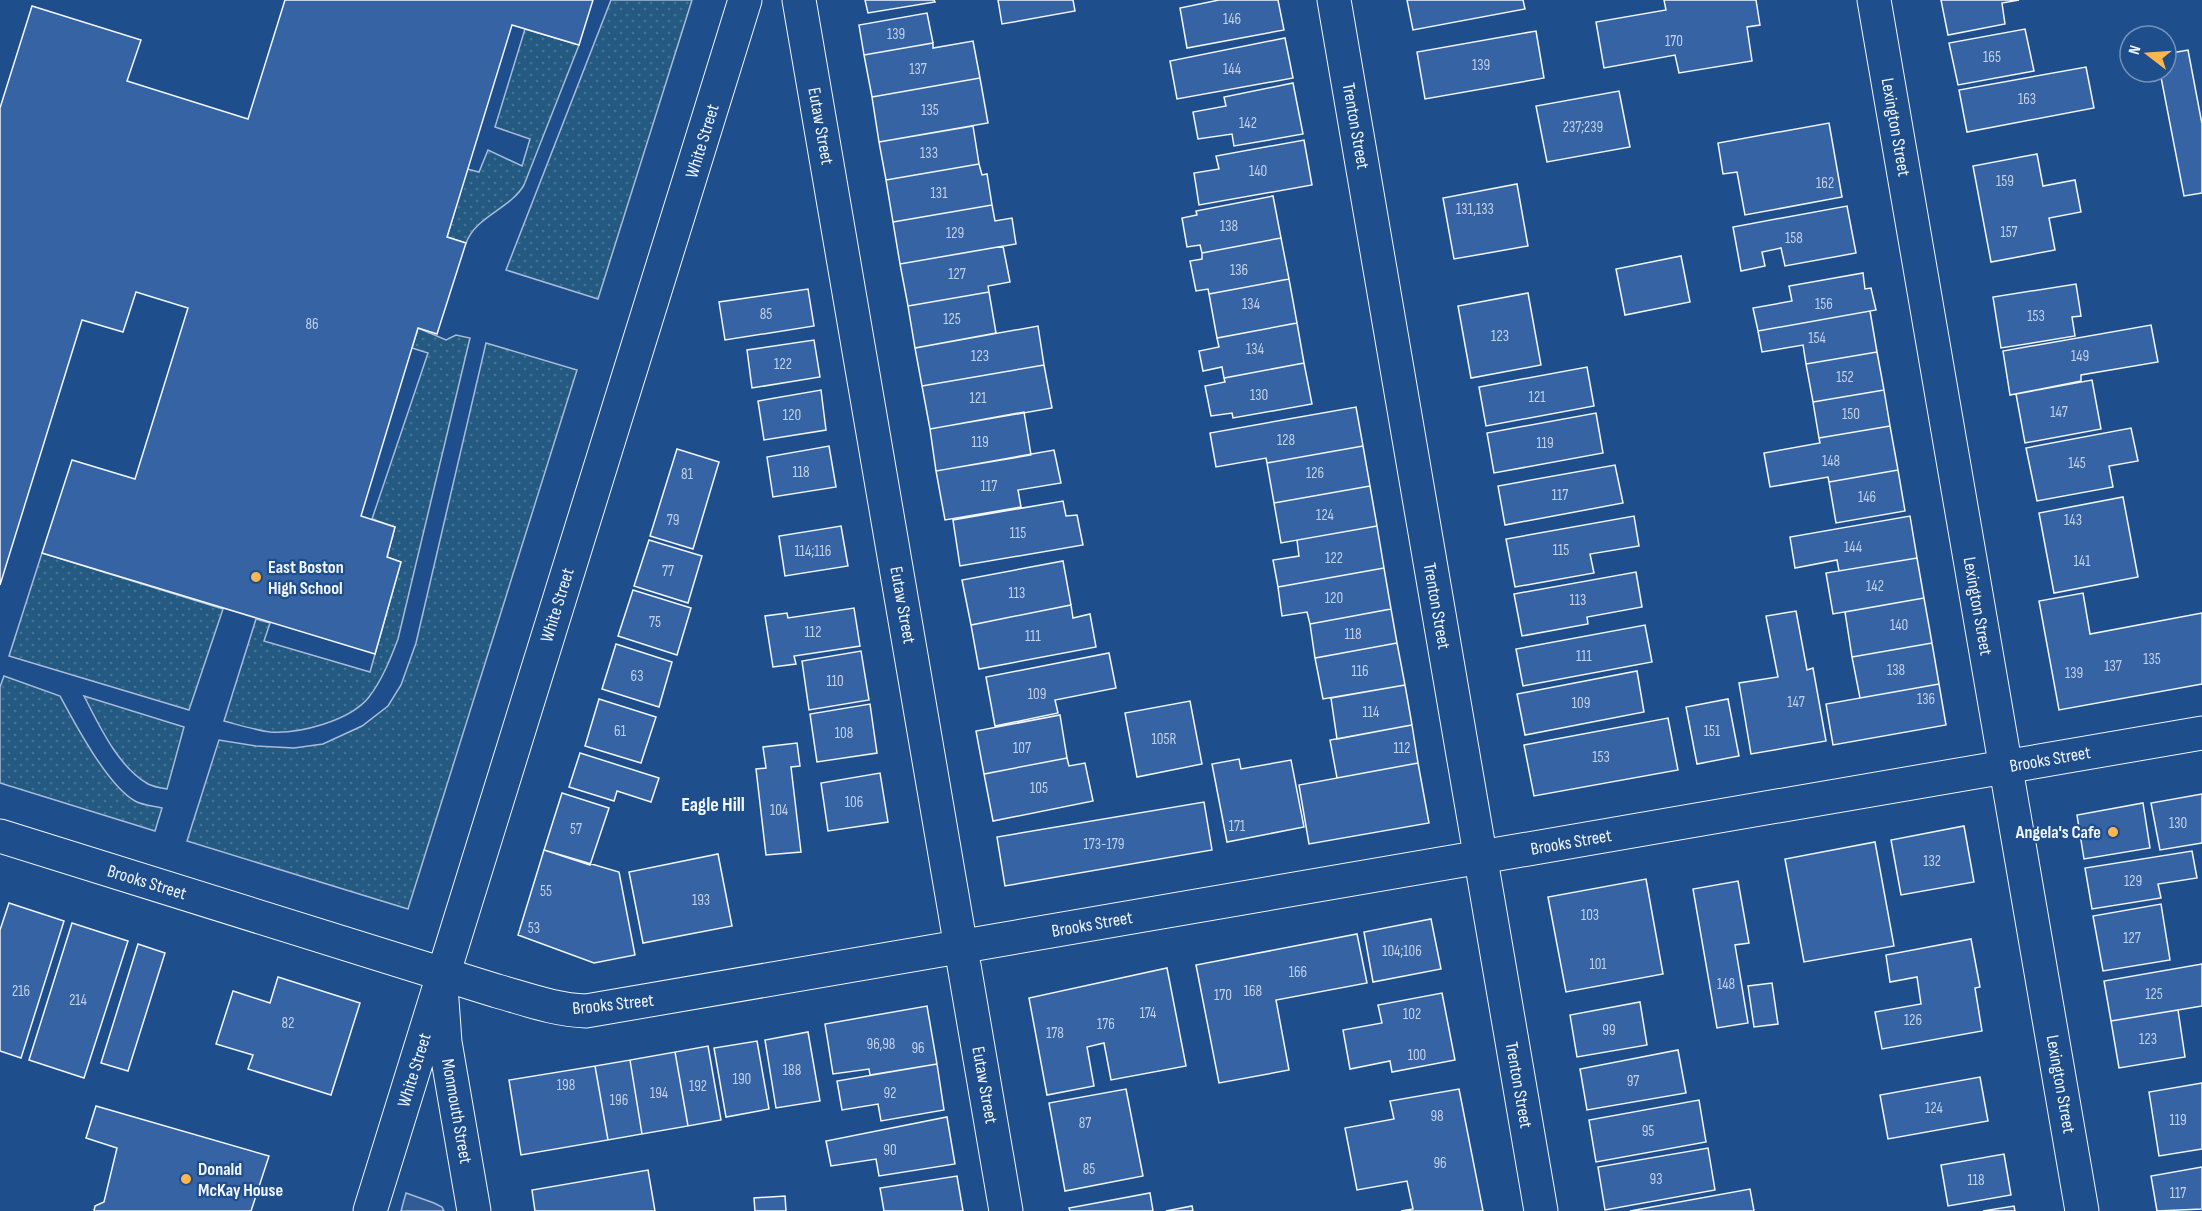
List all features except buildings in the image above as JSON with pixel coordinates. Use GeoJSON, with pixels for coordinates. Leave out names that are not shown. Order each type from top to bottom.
{"type":"FeatureCollection","features":[{"type":"Feature","properties":{"kind":"street","name":"White Street"},"geometry":{"type":"LineString","coordinates":[[370,1211],[745,0]]}},
{"type":"Feature","properties":{"kind":"street","name":"Eutaw Street"},"geometry":{"type":"LineString","coordinates":[[800,0],[1006,1211]]}},
{"type":"Feature","properties":{"kind":"street","name":"Trenton Street"},"geometry":{"type":"LineString","coordinates":[[1334,0],[1541,1211]]}},
{"type":"Feature","properties":{"kind":"street","name":"Lexington Street"},"geometry":{"type":"LineString","coordinates":[[1874,0],[2082,1211]]}},
{"type":"Feature","properties":{"kind":"street","name":"Brooks Street"},"geometry":{"type":"LineString","coordinates":[[0,836],[550,1006],[586,1011],[2202,733]]}},
{"type":"Feature","properties":{"kind":"street","name":"Monmouth Street"},"geometry":{"type":"LineString","coordinates":[[443,974],[442,1003],[445,1042],[474,1211]]}},
{"type":"Feature","properties":{"kind":"shaded area"},"geometry":{"type":"Polygon","coordinates":[[[611,0],[692,0],[598,299],[506,270],[611,0]]]}},
{"type":"Feature","properties":{"kind":"shaded area"},"geometry":{"type":"Polygon","coordinates":[[[525,29],[579,45],[524,185],[510,200],[477,226],[466,243],[447,237],[467,169],[479,172],[488,150],[522,166],[530,139],[495,127],[525,29]]]}},
{"type":"Feature","properties":{"kind":"shaded area"},"geometry":{"type":"Polygon","coordinates":[[[418,328],[446,340],[456,335],[470,338],[398,639],[385,670],[369,697],[360,705],[350,713],[323,724],[295,731],[270,732],[224,721],[256,619],[270,623],[264,641],[370,672],[401,562],[387,557],[395,527],[372,519],[428,353],[412,348],[418,328]]]}},
{"type":"Feature","properties":{"kind":"shaded area"},"geometry":{"type":"Polygon","coordinates":[[[486,343],[577,370],[408,909],[187,841],[219,740],[256,746],[294,748],[323,744],[362,726],[388,706],[401,685],[416,643],[486,343]]]}},
{"type":"Feature","properties":{"kind":"shaded area"},"geometry":{"type":"Polygon","coordinates":[[[42,553],[223,609],[189,710],[9,656],[42,553]]]}},
{"type":"Feature","properties":{"kind":"shaded area"},"geometry":{"type":"Polygon","coordinates":[[[4,676],[60,696],[103,769],[114,782],[135,801],[162,808],[155,831],[0,783],[0,687],[4,676]]]}},
{"type":"Feature","properties":{"kind":"shaded area"},"geometry":{"type":"Polygon","coordinates":[[[84,696],[184,727],[167,789],[148,784],[127,767],[110,744],[84,696]]]}},
{"type":"Feature","properties":{"kind":"shaded area"},"geometry":{"type":"Polygon","coordinates":[[[406,1193],[434,1203],[442,1207],[444,1211],[401,1211],[406,1193]]]}},
{"type":"Feature","properties":{"kind":"place","name":"East Boston High School"},"geometry":{"type":"Point","coordinates":[256,577]}},
{"type":"Feature","properties":{"kind":"place","name":"Angela's Cafe"},"geometry":{"type":"Point","coordinates":[2113,832]}},
{"type":"Feature","properties":{"kind":"place","name":"Donald McKay House"},"geometry":{"type":"Point","coordinates":[186,1179]}},
{"type":"Feature","properties":{"kind":"district","name":"Eagle Hill"},"geometry":{"type":"Point","coordinates":[713,804]}}]}
